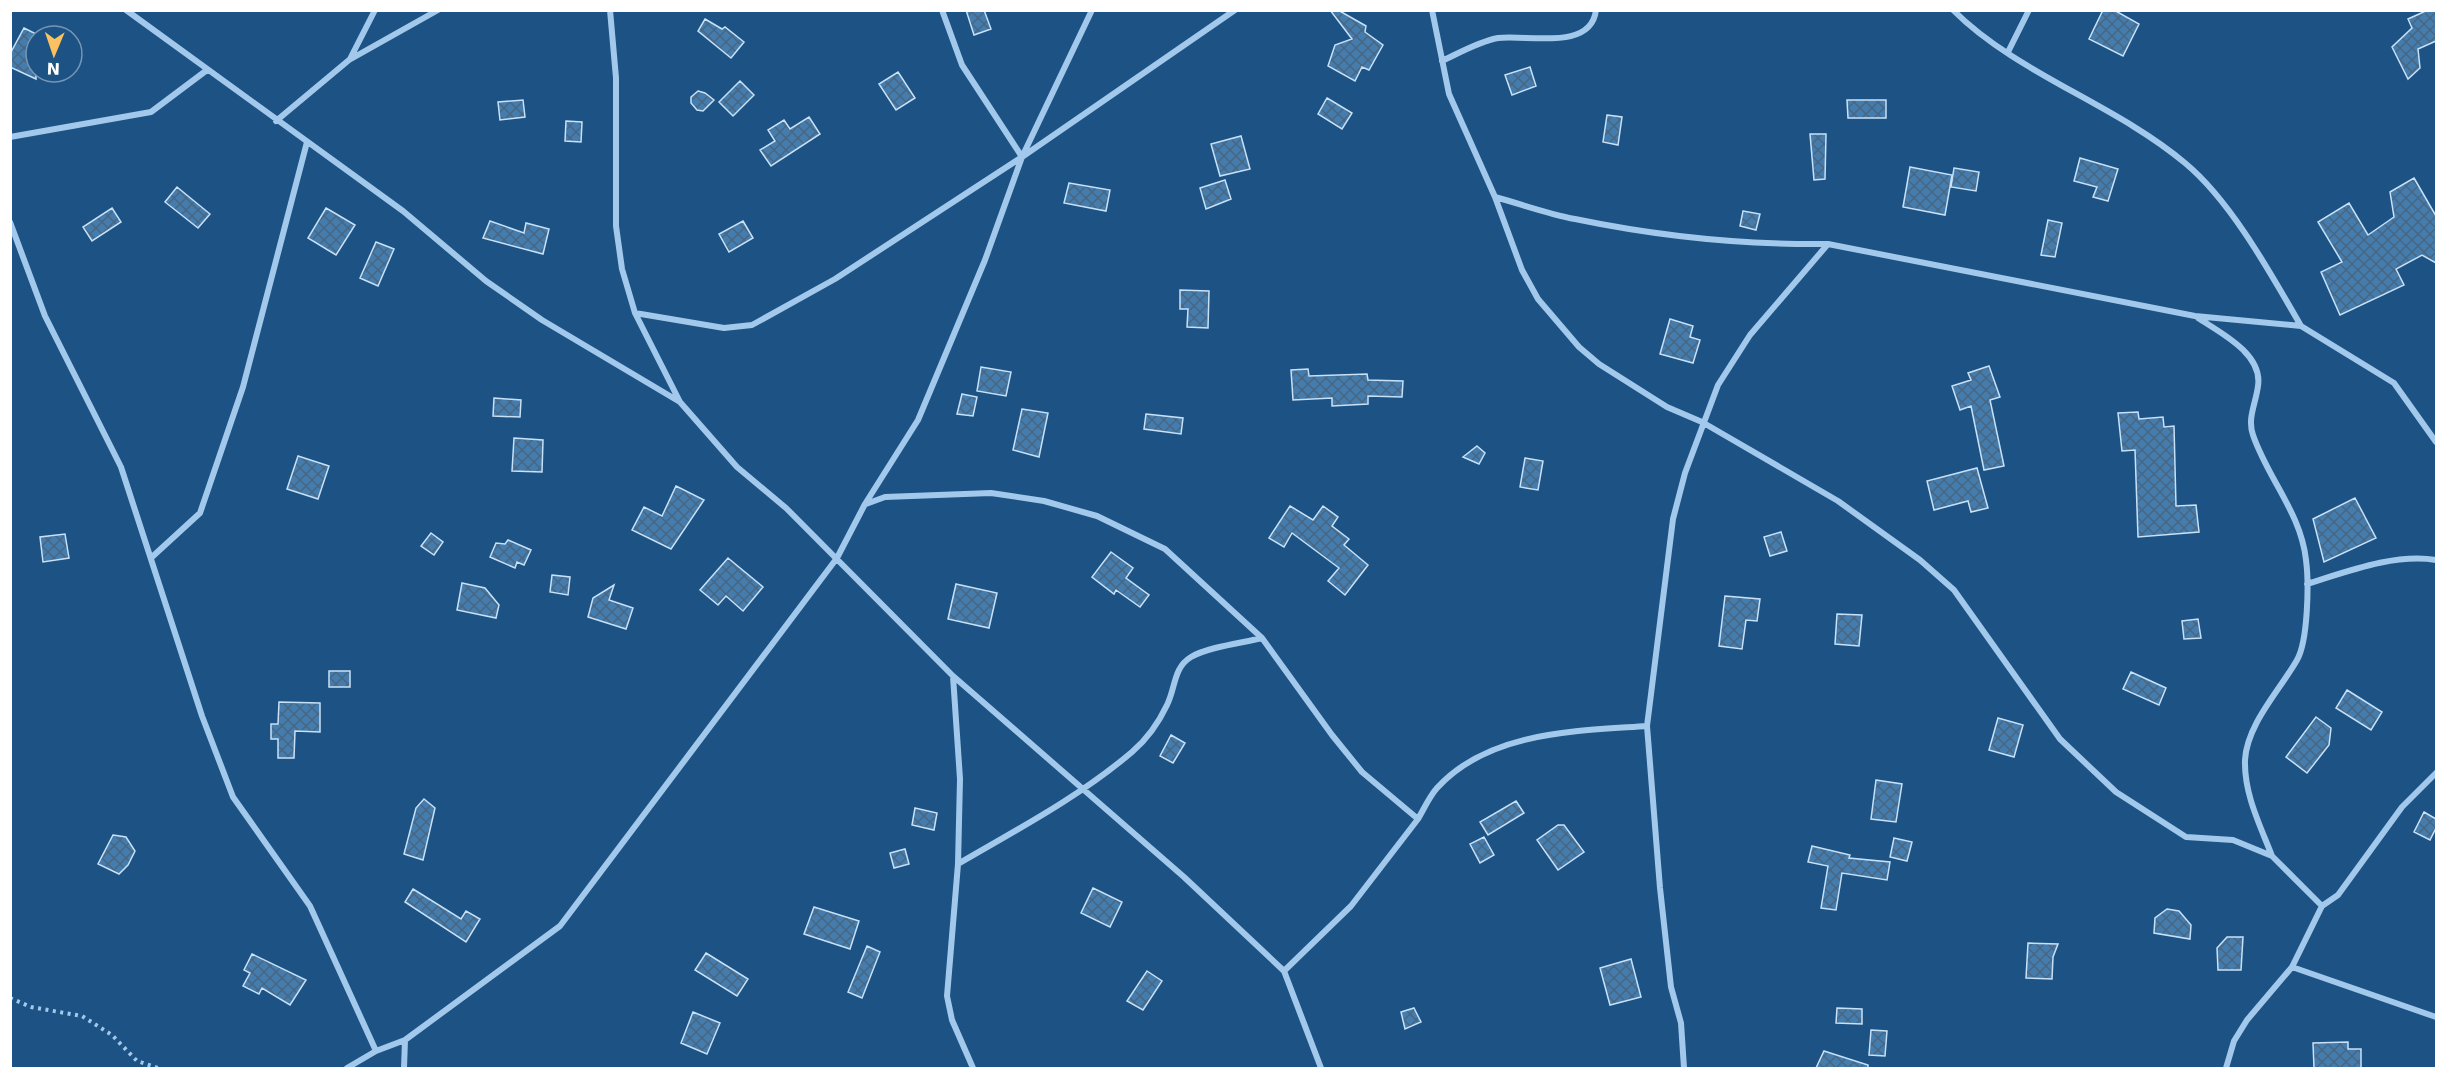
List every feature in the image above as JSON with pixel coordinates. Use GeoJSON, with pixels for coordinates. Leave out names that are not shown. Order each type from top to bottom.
{"type":"FeatureCollection","features":[{"type":"Feature","properties":{"kind":"street"},"geometry":{"type":"LineString","coordinates":[[126,10],[403,211],[486,281],[542,320],[680,402]]}},
{"type":"Feature","properties":{"kind":"street"},"geometry":{"type":"LineString","coordinates":[[349,60],[375,10]]}},
{"type":"Feature","properties":{"kind":"street"},"geometry":{"type":"LineString","coordinates":[[276,121],[349,60],[438,10]]}},
{"type":"Feature","properties":{"kind":"street"},"geometry":{"type":"LineString","coordinates":[[610,10],[616,78],[616,226],[622,269],[635,313],[680,402],[737,467],[786,508],[953,676],[1184,877],[1284,971],[1321,1068]]}},
{"type":"Feature","properties":{"kind":"street"},"geometry":{"type":"LineString","coordinates":[[942,10],[962,65],[1022,157]]}},
{"type":"Feature","properties":{"kind":"street"},"geometry":{"type":"LineString","coordinates":[[347,1068],[376,1051],[405,1040],[561,926],[837,558],[866,504],[918,420],[985,260],[1022,157],[1092,10]]}},
{"type":"Feature","properties":{"kind":"street"},"geometry":{"type":"LineString","coordinates":[[635,313],[715,327],[752,325],[835,279],[1022,157],[1235,10]]}},
{"type":"Feature","properties":{"kind":"street"},"geometry":{"type":"LineString","coordinates":[[1432,10],[1449,94],[1495,197],[1522,270],[1538,299],[1579,347],[1599,364],[1666,407],[1702,422],[1838,501],[1935,573],[1954,590],[2060,740],[2116,792],[2186,837],[2234,840],[2272,856],[2322,906]]}},
{"type":"Feature","properties":{"kind":"street"},"geometry":{"type":"LineString","coordinates":[[1442,61],[1495,38],[1517,36],[1560,40],[1575,36],[1588,28],[1596,10]]}},
{"type":"Feature","properties":{"kind":"street"},"geometry":{"type":"LineString","coordinates":[[1953,10],[1969,26],[2008,52],[2134,126],[2186,163],[2211,188],[2234,219],[2276,282],[2301,326]]}},
{"type":"Feature","properties":{"kind":"street"},"geometry":{"type":"LineString","coordinates":[[2008,52],[2029,10]]}},
{"type":"Feature","properties":{"kind":"street"},"geometry":{"type":"LineString","coordinates":[[10,137],[151,112],[207,70]]}},
{"type":"Feature","properties":{"kind":"street"},"geometry":{"type":"LineString","coordinates":[[152,557],[200,513],[243,387],[307,142]]}},
{"type":"Feature","properties":{"kind":"street"},"geometry":{"type":"LineString","coordinates":[[1495,197],[1574,219],[1649,231],[1765,243],[1828,244],[2195,316],[2301,326],[2394,383],[2436,442]]}},
{"type":"Feature","properties":{"kind":"street"},"geometry":{"type":"LineString","coordinates":[[10,222],[45,316],[121,467],[202,716],[233,797],[310,906],[376,1051]]}},
{"type":"Feature","properties":{"kind":"street"},"geometry":{"type":"LineString","coordinates":[[1684,1068],[1681,1023],[1671,987],[1661,899],[1647,726],[1673,519],[1684,472],[1718,385],[1750,335],[1828,244]]}},
{"type":"Feature","properties":{"kind":"street"},"geometry":{"type":"LineString","coordinates":[[2195,316],[2243,349],[2256,369],[2259,385],[2252,408],[2253,434],[2302,533],[2307,584],[2299,658],[2248,742],[2245,760],[2248,793],[2272,856]]}},
{"type":"Feature","properties":{"kind":"street"},"geometry":{"type":"LineString","coordinates":[[866,504],[885,497],[991,493],[1044,501],[1097,516],[1165,549],[1262,638],[1332,735],[1362,772],[1418,819]]}},
{"type":"Feature","properties":{"kind":"street"},"geometry":{"type":"LineString","coordinates":[[2307,584],[2386,563],[2417,558],[2436,560]]}},
{"type":"Feature","properties":{"kind":"street"},"geometry":{"type":"LineString","coordinates":[[958,864],[1084,790],[1134,750],[1153,728],[1168,703],[1178,669],[1189,658],[1200,653],[1262,638]]}},
{"type":"Feature","properties":{"kind":"street"},"geometry":{"type":"LineString","coordinates":[[953,676],[960,779],[958,864],[947,996],[952,1020],[973,1068]]}},
{"type":"Feature","properties":{"kind":"street"},"geometry":{"type":"LineString","coordinates":[[1284,971],[1351,906],[1418,819],[1435,790],[1472,759],[1518,742],[1550,734],[1647,726]]}},
{"type":"Feature","properties":{"kind":"street"},"geometry":{"type":"LineString","coordinates":[[2226,1068],[2234,1041],[2292,967],[2322,906],[2338,895],[2402,807],[2436,773]]}},
{"type":"Feature","properties":{"kind":"street"},"geometry":{"type":"LineString","coordinates":[[2292,967],[2436,1017]]}},
{"type":"Feature","properties":{"kind":"street"},"geometry":{"type":"LineString","coordinates":[[404,1068],[405,1040]]}},
{"type":"Feature","properties":{"kind":"path"},"geometry":{"type":"LineString","coordinates":[[10,998],[31,1007],[82,1016],[112,1035],[137,1061],[158,1068]]}},
{"type":"Feature","properties":{"kind":"building"},"geometry":{"type":"Polygon","coordinates":[[[966,10],[984,10],[991,29],[974,35],[966,10]]]}},
{"type":"Feature","properties":{"kind":"building"},"geometry":{"type":"Polygon","coordinates":[[[1330,10],[1338,10],[1366,26],[1365,32],[1383,45],[1369,70],[1362,67],[1355,81],[1328,66],[1335,45],[1352,39],[1330,10]]]}},
{"type":"Feature","properties":{"kind":"building"},"geometry":{"type":"Polygon","coordinates":[[[2103,10],[2114,10],[2139,24],[2123,56],[2089,39],[2103,10]]]}},
{"type":"Feature","properties":{"kind":"building"},"geometry":{"type":"Polygon","coordinates":[[[2428,10],[2436,10],[2436,41],[2418,49],[2420,68],[2408,79],[2392,47],[2412,28],[2408,19],[2428,10]]]}},
{"type":"Feature","properties":{"kind":"building"},"geometry":{"type":"Polygon","coordinates":[[[705,19],[722,29],[725,27],[744,42],[731,58],[698,31],[705,19]]]}},
{"type":"Feature","properties":{"kind":"building"},"geometry":{"type":"Polygon","coordinates":[[[24,28],[24,73],[10,67],[10,54],[24,28]]]}},
{"type":"Feature","properties":{"kind":"building"},"geometry":{"type":"Polygon","coordinates":[[[1530,67],[1536,86],[1512,95],[1505,75],[1530,67]]]}},
{"type":"Feature","properties":{"kind":"building"},"geometry":{"type":"Polygon","coordinates":[[[898,72],[915,98],[896,110],[879,84],[898,72]]]}},
{"type":"Feature","properties":{"kind":"building"},"geometry":{"type":"Polygon","coordinates":[[[740,81],[754,95],[733,116],[719,102],[740,81]]]}},
{"type":"Feature","properties":{"kind":"building"},"geometry":{"type":"Polygon","coordinates":[[[698,91],[714,100],[703,111],[697,110],[691,103],[691,97],[698,91]]]}},
{"type":"Feature","properties":{"kind":"building"},"geometry":{"type":"Polygon","coordinates":[[[1327,98],[1352,113],[1342,129],[1318,114],[1327,98]]]}},
{"type":"Feature","properties":{"kind":"building"},"geometry":{"type":"Polygon","coordinates":[[[523,100],[525,117],[500,120],[498,102],[523,100]]]}},
{"type":"Feature","properties":{"kind":"building"},"geometry":{"type":"Polygon","coordinates":[[[1847,100],[1886,100],[1886,118],[1848,118],[1847,100]]]}},
{"type":"Feature","properties":{"kind":"building"},"geometry":{"type":"Polygon","coordinates":[[[1607,115],[1622,117],[1618,145],[1603,142],[1607,115]]]}},
{"type":"Feature","properties":{"kind":"building"},"geometry":{"type":"Polygon","coordinates":[[[809,117],[820,134],[771,166],[760,150],[775,141],[768,130],[784,120],[790,129],[809,117]]]}},
{"type":"Feature","properties":{"kind":"building"},"geometry":{"type":"Polygon","coordinates":[[[566,121],[582,122],[581,142],[565,141],[566,121]]]}},
{"type":"Feature","properties":{"kind":"building"},"geometry":{"type":"Polygon","coordinates":[[[1810,134],[1826,134],[1825,179],[1814,180],[1810,134]]]}},
{"type":"Feature","properties":{"kind":"building"},"geometry":{"type":"Polygon","coordinates":[[[1241,136],[1250,169],[1220,176],[1211,144],[1241,136]]]}},
{"type":"Feature","properties":{"kind":"building"},"geometry":{"type":"Polygon","coordinates":[[[2080,158],[2118,169],[2108,201],[2093,197],[2097,187],[2074,181],[2080,158]]]}},
{"type":"Feature","properties":{"kind":"building"},"geometry":{"type":"Polygon","coordinates":[[[1910,167],[1952,175],[1945,215],[1903,207],[1910,167]]]}},
{"type":"Feature","properties":{"kind":"building"},"geometry":{"type":"Polygon","coordinates":[[[1954,168],[1979,172],[1976,191],[1951,187],[1954,168]]]}},
{"type":"Feature","properties":{"kind":"building"},"geometry":{"type":"Polygon","coordinates":[[[2414,178],[2436,216],[2436,263],[2422,255],[2396,269],[2404,285],[2340,315],[2321,272],[2342,262],[2318,222],[2349,203],[2368,235],[2394,217],[2390,192],[2414,178]]]}},
{"type":"Feature","properties":{"kind":"building"},"geometry":{"type":"Polygon","coordinates":[[[1225,180],[1231,199],[1206,209],[1200,188],[1225,180]]]}},
{"type":"Feature","properties":{"kind":"building"},"geometry":{"type":"Polygon","coordinates":[[[1069,183],[1110,190],[1106,211],[1064,203],[1069,183]]]}},
{"type":"Feature","properties":{"kind":"building"},"geometry":{"type":"Polygon","coordinates":[[[177,187],[210,214],[198,228],[165,202],[177,187]]]}},
{"type":"Feature","properties":{"kind":"building"},"geometry":{"type":"Polygon","coordinates":[[[112,208],[121,222],[92,241],[83,227],[112,208]]]}},
{"type":"Feature","properties":{"kind":"building"},"geometry":{"type":"Polygon","coordinates":[[[326,208],[355,225],[336,255],[308,238],[326,208]]]}},
{"type":"Feature","properties":{"kind":"building"},"geometry":{"type":"Polygon","coordinates":[[[1743,211],[1760,214],[1756,230],[1740,226],[1743,211]]]}},
{"type":"Feature","properties":{"kind":"building"},"geometry":{"type":"Polygon","coordinates":[[[2048,220],[2062,223],[2055,257],[2041,255],[2048,220]]]}},
{"type":"Feature","properties":{"kind":"building"},"geometry":{"type":"Polygon","coordinates":[[[490,221],[524,233],[526,223],[549,229],[543,254],[483,238],[490,221]]]}},
{"type":"Feature","properties":{"kind":"building"},"geometry":{"type":"Polygon","coordinates":[[[743,221],[753,238],[729,252],[719,234],[743,221]]]}},
{"type":"Feature","properties":{"kind":"building"},"geometry":{"type":"Polygon","coordinates":[[[376,242],[394,249],[378,286],[360,278],[376,242]]]}},
{"type":"Feature","properties":{"kind":"building"},"geometry":{"type":"Polygon","coordinates":[[[1180,290],[1209,291],[1208,328],[1187,327],[1188,309],[1180,309],[1180,290]]]}},
{"type":"Feature","properties":{"kind":"building"},"geometry":{"type":"Polygon","coordinates":[[[1670,319],[1693,326],[1690,337],[1700,340],[1693,363],[1660,354],[1670,319]]]}},
{"type":"Feature","properties":{"kind":"building"},"geometry":{"type":"Polygon","coordinates":[[[1989,366],[2000,397],[1990,400],[2004,466],[1984,470],[1971,406],[1960,410],[1952,386],[1971,380],[1968,373],[1989,366]]]}},
{"type":"Feature","properties":{"kind":"building"},"geometry":{"type":"Polygon","coordinates":[[[981,367],[1011,372],[1006,396],[977,391],[981,367]]]}},
{"type":"Feature","properties":{"kind":"building"},"geometry":{"type":"Polygon","coordinates":[[[1308,369],[1309,376],[1367,374],[1368,380],[1403,381],[1402,397],[1368,396],[1368,404],[1332,406],[1332,398],[1293,400],[1291,370],[1308,369]]]}},
{"type":"Feature","properties":{"kind":"building"},"geometry":{"type":"Polygon","coordinates":[[[962,394],[977,397],[973,416],[957,414],[962,394]]]}},
{"type":"Feature","properties":{"kind":"building"},"geometry":{"type":"Polygon","coordinates":[[[494,398],[521,400],[520,417],[493,416],[494,398]]]}},
{"type":"Feature","properties":{"kind":"building"},"geometry":{"type":"Polygon","coordinates":[[[1022,409],[1048,413],[1039,457],[1013,450],[1022,409]]]}},
{"type":"Feature","properties":{"kind":"building"},"geometry":{"type":"Polygon","coordinates":[[[2138,412],[2139,419],[2163,417],[2164,427],[2174,426],[2176,506],[2196,505],[2199,532],[2138,537],[2135,450],[2122,451],[2118,413],[2138,412]]]}},
{"type":"Feature","properties":{"kind":"building"},"geometry":{"type":"Polygon","coordinates":[[[1146,414],[1183,418],[1181,434],[1144,429],[1146,414]]]}},
{"type":"Feature","properties":{"kind":"building"},"geometry":{"type":"Polygon","coordinates":[[[514,438],[543,440],[542,472],[512,471],[514,438]]]}},
{"type":"Feature","properties":{"kind":"building"},"geometry":{"type":"Polygon","coordinates":[[[1477,446],[1485,453],[1479,464],[1463,457],[1477,446]]]}},
{"type":"Feature","properties":{"kind":"building"},"geometry":{"type":"Polygon","coordinates":[[[298,456],[329,466],[318,499],[287,489],[298,456]]]}},
{"type":"Feature","properties":{"kind":"building"},"geometry":{"type":"Polygon","coordinates":[[[1525,458],[1543,461],[1538,490],[1520,487],[1525,458]]]}},
{"type":"Feature","properties":{"kind":"building"},"geometry":{"type":"Polygon","coordinates":[[[1977,468],[1988,508],[1971,512],[1968,501],[1934,510],[1927,481],[1977,468]]]}},
{"type":"Feature","properties":{"kind":"building"},"geometry":{"type":"Polygon","coordinates":[[[676,486],[704,500],[671,549],[632,530],[644,507],[662,516],[676,486]]]}},
{"type":"Feature","properties":{"kind":"building"},"geometry":{"type":"Polygon","coordinates":[[[2355,498],[2376,538],[2324,562],[2313,519],[2355,498]]]}},
{"type":"Feature","properties":{"kind":"building"},"geometry":{"type":"Polygon","coordinates":[[[1290,506],[1313,520],[1323,506],[1338,517],[1332,526],[1349,539],[1344,545],[1368,565],[1345,595],[1328,581],[1339,568],[1292,533],[1284,547],[1269,538],[1290,506]]]}},
{"type":"Feature","properties":{"kind":"building"},"geometry":{"type":"Polygon","coordinates":[[[1781,532],[1787,551],[1770,556],[1764,537],[1781,532]]]}},
{"type":"Feature","properties":{"kind":"building"},"geometry":{"type":"Polygon","coordinates":[[[431,533],[443,542],[434,555],[421,546],[431,533]]]}},
{"type":"Feature","properties":{"kind":"building"},"geometry":{"type":"Polygon","coordinates":[[[65,534],[69,558],[43,562],[40,537],[65,534]]]}},
{"type":"Feature","properties":{"kind":"building"},"geometry":{"type":"Polygon","coordinates":[[[508,540],[531,550],[524,565],[517,562],[515,568],[490,557],[496,543],[505,544],[508,540]]]}},
{"type":"Feature","properties":{"kind":"building"},"geometry":{"type":"Polygon","coordinates":[[[1111,552],[1133,568],[1126,578],[1149,595],[1140,607],[1116,590],[1114,594],[1092,577],[1111,552]]]}},
{"type":"Feature","properties":{"kind":"building"},"geometry":{"type":"Polygon","coordinates":[[[728,558],[763,587],[743,611],[726,596],[718,605],[700,590],[728,558]]]}},
{"type":"Feature","properties":{"kind":"building"},"geometry":{"type":"Polygon","coordinates":[[[552,575],[570,577],[568,595],[550,592],[552,575]]]}},
{"type":"Feature","properties":{"kind":"building"},"geometry":{"type":"Polygon","coordinates":[[[462,583],[485,588],[499,605],[496,618],[457,610],[462,583]]]}},
{"type":"Feature","properties":{"kind":"building"},"geometry":{"type":"Polygon","coordinates":[[[956,584],[997,593],[989,628],[948,619],[956,584]]]}},
{"type":"Feature","properties":{"kind":"building"},"geometry":{"type":"Polygon","coordinates":[[[614,585],[609,600],[633,608],[626,629],[588,617],[593,598],[614,585]]]}},
{"type":"Feature","properties":{"kind":"building"},"geometry":{"type":"Polygon","coordinates":[[[1725,596],[1760,599],[1757,621],[1746,620],[1742,649],[1719,646],[1725,596]]]}},
{"type":"Feature","properties":{"kind":"building"},"geometry":{"type":"Polygon","coordinates":[[[1837,614],[1862,615],[1859,646],[1835,644],[1837,614]]]}},
{"type":"Feature","properties":{"kind":"building"},"geometry":{"type":"Polygon","coordinates":[[[2198,619],[2201,638],[2184,639],[2182,621],[2198,619]]]}},
{"type":"Feature","properties":{"kind":"building"},"geometry":{"type":"Polygon","coordinates":[[[329,671],[350,671],[350,687],[329,687],[329,671]]]}},
{"type":"Feature","properties":{"kind":"building"},"geometry":{"type":"Polygon","coordinates":[[[2131,672],[2166,688],[2159,705],[2123,689],[2131,672]]]}},
{"type":"Feature","properties":{"kind":"building"},"geometry":{"type":"Polygon","coordinates":[[[2347,690],[2382,712],[2371,730],[2336,708],[2347,690]]]}},
{"type":"Feature","properties":{"kind":"building"},"geometry":{"type":"Polygon","coordinates":[[[279,702],[320,703],[320,732],[295,731],[294,758],[278,758],[278,739],[271,739],[271,724],[278,724],[279,702]]]}},
{"type":"Feature","properties":{"kind":"building"},"geometry":{"type":"Polygon","coordinates":[[[2316,717],[2331,728],[2329,745],[2307,773],[2286,757],[2316,717]]]}},
{"type":"Feature","properties":{"kind":"building"},"geometry":{"type":"Polygon","coordinates":[[[1998,718],[2023,725],[2014,757],[1989,750],[1998,718]]]}},
{"type":"Feature","properties":{"kind":"building"},"geometry":{"type":"Polygon","coordinates":[[[1171,735],[1185,743],[1173,763],[1160,756],[1171,735]]]}},
{"type":"Feature","properties":{"kind":"building"},"geometry":{"type":"Polygon","coordinates":[[[1876,780],[1902,784],[1896,822],[1871,819],[1876,780]]]}},
{"type":"Feature","properties":{"kind":"building"},"geometry":{"type":"Polygon","coordinates":[[[424,799],[435,808],[423,860],[404,854],[416,808],[424,799]]]}},
{"type":"Feature","properties":{"kind":"building"},"geometry":{"type":"Polygon","coordinates":[[[1516,801],[1524,813],[1488,835],[1480,822],[1516,801]]]}},
{"type":"Feature","properties":{"kind":"building"},"geometry":{"type":"Polygon","coordinates":[[[915,808],[937,813],[934,830],[912,825],[915,808]]]}},
{"type":"Feature","properties":{"kind":"building"},"geometry":{"type":"Polygon","coordinates":[[[2424,812],[2436,819],[2436,828],[2430,840],[2414,832],[2424,812]]]}},
{"type":"Feature","properties":{"kind":"building"},"geometry":{"type":"Polygon","coordinates":[[[1558,825],[1564,825],[1584,852],[1558,870],[1537,840],[1558,825]]]}},
{"type":"Feature","properties":{"kind":"building"},"geometry":{"type":"Polygon","coordinates":[[[113,835],[126,837],[135,851],[128,865],[119,874],[98,864],[113,835]]]}},
{"type":"Feature","properties":{"kind":"building"},"geometry":{"type":"Polygon","coordinates":[[[1484,837],[1494,855],[1480,863],[1470,844],[1484,837]]]}},
{"type":"Feature","properties":{"kind":"building"},"geometry":{"type":"Polygon","coordinates":[[[1894,838],[1912,842],[1907,861],[1890,857],[1894,838]]]}},
{"type":"Feature","properties":{"kind":"building"},"geometry":{"type":"Polygon","coordinates":[[[1812,846],[1850,855],[1849,858],[1890,862],[1887,880],[1842,873],[1836,910],[1821,908],[1828,866],[1808,862],[1812,846]]]}},
{"type":"Feature","properties":{"kind":"building"},"geometry":{"type":"Polygon","coordinates":[[[905,849],[909,864],[894,868],[890,853],[905,849]]]}},
{"type":"Feature","properties":{"kind":"building"},"geometry":{"type":"Polygon","coordinates":[[[1093,888],[1122,902],[1110,927],[1081,913],[1093,888]]]}},
{"type":"Feature","properties":{"kind":"building"},"geometry":{"type":"Polygon","coordinates":[[[413,889],[461,919],[466,911],[480,919],[466,942],[405,902],[413,889]]]}},
{"type":"Feature","properties":{"kind":"building"},"geometry":{"type":"Polygon","coordinates":[[[814,907],[859,921],[850,949],[804,934],[814,907]]]}},
{"type":"Feature","properties":{"kind":"building"},"geometry":{"type":"Polygon","coordinates":[[[2167,909],[2179,911],[2191,925],[2190,939],[2154,933],[2155,918],[2167,909]]]}},
{"type":"Feature","properties":{"kind":"building"},"geometry":{"type":"Polygon","coordinates":[[[2227,937],[2243,937],[2241,970],[2218,970],[2217,948],[2227,937]]]}},
{"type":"Feature","properties":{"kind":"building"},"geometry":{"type":"Polygon","coordinates":[[[2028,943],[2058,944],[2053,957],[2052,979],[2026,978],[2028,943]]]}},
{"type":"Feature","properties":{"kind":"building"},"geometry":{"type":"Polygon","coordinates":[[[867,946],[880,952],[862,998],[848,992],[867,946]]]}},
{"type":"Feature","properties":{"kind":"building"},"geometry":{"type":"Polygon","coordinates":[[[706,953],[748,979],[737,996],[695,970],[706,953]]]}},
{"type":"Feature","properties":{"kind":"building"},"geometry":{"type":"Polygon","coordinates":[[[252,954],[306,980],[290,1005],[262,988],[259,994],[243,986],[250,973],[244,970],[252,954]]]}},
{"type":"Feature","properties":{"kind":"building"},"geometry":{"type":"Polygon","coordinates":[[[1631,959],[1641,997],[1610,1005],[1600,968],[1631,959]]]}},
{"type":"Feature","properties":{"kind":"building"},"geometry":{"type":"Polygon","coordinates":[[[1147,971],[1162,981],[1143,1010],[1127,1001],[1147,971]]]}},
{"type":"Feature","properties":{"kind":"building"},"geometry":{"type":"Polygon","coordinates":[[[1414,1008],[1421,1022],[1405,1029],[1401,1012],[1414,1008]]]}},
{"type":"Feature","properties":{"kind":"building"},"geometry":{"type":"Polygon","coordinates":[[[1837,1008],[1862,1009],[1862,1024],[1836,1023],[1837,1008]]]}},
{"type":"Feature","properties":{"kind":"building"},"geometry":{"type":"Polygon","coordinates":[[[693,1012],[720,1023],[707,1054],[681,1043],[693,1012]]]}},
{"type":"Feature","properties":{"kind":"building"},"geometry":{"type":"Polygon","coordinates":[[[1871,1030],[1887,1031],[1885,1056],[1869,1055],[1871,1030]]]}},
{"type":"Feature","properties":{"kind":"building"},"geometry":{"type":"Polygon","coordinates":[[[2348,1042],[2348,1049],[2361,1049],[2361,1068],[2314,1068],[2313,1043],[2348,1042]]]}},
{"type":"Feature","properties":{"kind":"building"},"geometry":{"type":"Polygon","coordinates":[[[1824,1051],[1868,1065],[1868,1068],[1816,1068],[1824,1051]]]}}]}
